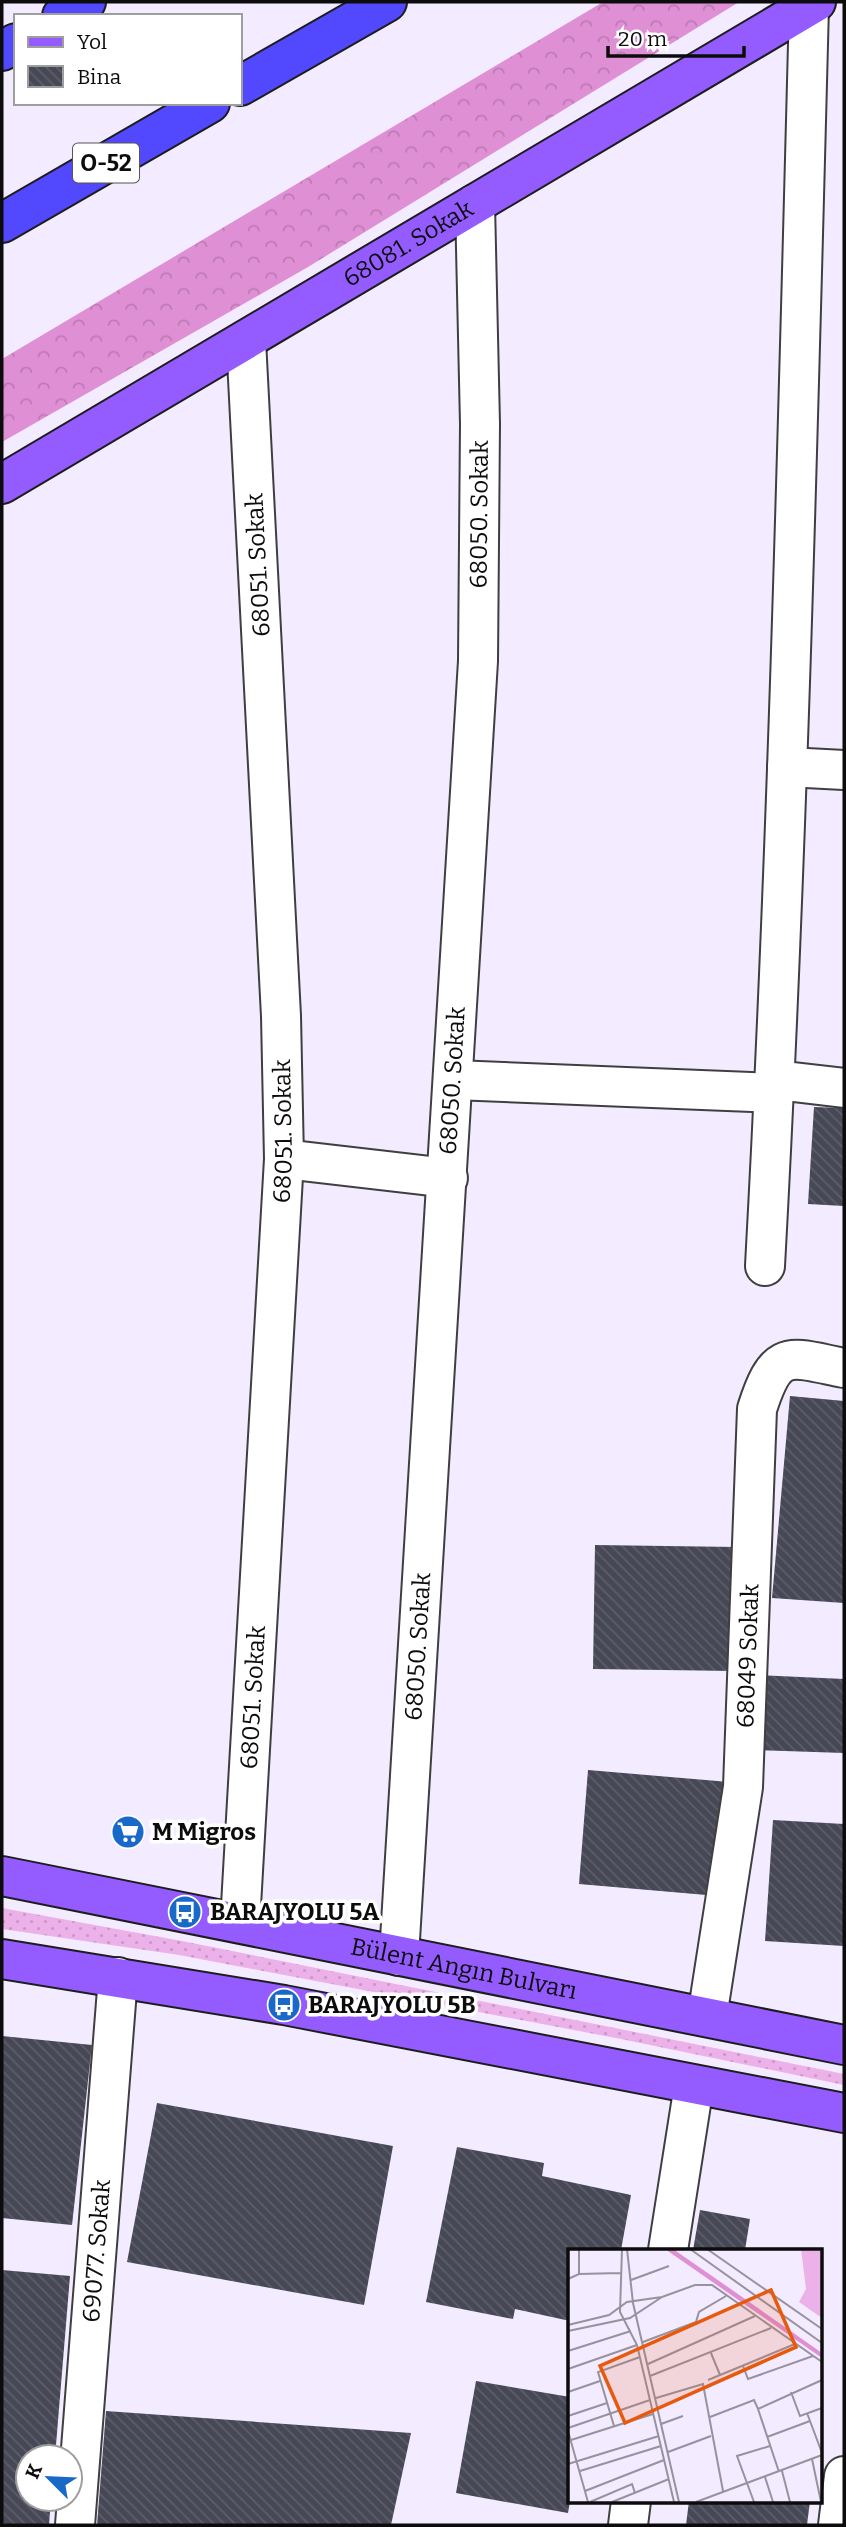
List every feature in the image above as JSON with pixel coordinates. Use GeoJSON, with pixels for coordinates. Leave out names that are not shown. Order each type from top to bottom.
{"type":"FeatureCollection","features":[{"type":"Feature","properties":{"kind":"highway"},"geometry":{"type":"LineString","coordinates":[[65,14],[86,2]]}},
{"type":"Feature","properties":{"kind":"highway"},"geometry":{"type":"LineString","coordinates":[[242,85],[387,2]]}},
{"type":"Feature","properties":{"kind":"highway","name":"O-52"},"geometry":{"type":"LineString","coordinates":[[2,223],[207,105]]}},
{"type":"Feature","properties":{"kind":"main road","name":"68081. Sokak"},"geometry":{"type":"LineString","coordinates":[[2,484],[813,4]]}},
{"type":"Feature","properties":{"kind":"main road","name":"Bülent Angın Bulvarı"},"geometry":{"type":"LineString","coordinates":[[2,1876],[844,2045]]}},
{"type":"Feature","properties":{"kind":"main road"},"geometry":{"type":"LineString","coordinates":[[2,1959],[284,2005],[844,2113]]}},
{"type":"Feature","properties":{"kind":"street"},"geometry":{"type":"LineString","coordinates":[[765,1266],[775,1087],[813,4]]}},
{"type":"Feature","properties":{"kind":"street","name":"68050. Sokak"},"geometry":{"type":"LineString","coordinates":[[399,1956],[478,661],[480,425],[475,204]]}},
{"type":"Feature","properties":{"kind":"street","name":"68051. Sokak"},"geometry":{"type":"LineString","coordinates":[[240,1923],[284,1159],[281,1016],[246,340]]}},
{"type":"Feature","properties":{"kind":"street"},"geometry":{"type":"LineString","coordinates":[[787,767],[844,770]]}},
{"type":"Feature","properties":{"kind":"street"},"geometry":{"type":"LineString","coordinates":[[454,1080],[844,1088]]}},
{"type":"Feature","properties":{"kind":"street"},"geometry":{"type":"LineString","coordinates":[[284,1159],[448,1178]]}},
{"type":"Feature","properties":{"kind":"street","name":"68049 Sokak"},"geometry":{"type":"LineString","coordinates":[[707,2017],[743,1787],[757,1409],[766,1380],[778,1365],[794,1358],[844,1368]]}},
{"type":"Feature","properties":{"kind":"street","name":"69077. Sokak"},"geometry":{"type":"LineString","coordinates":[[75,2525],[118,1977]]}},
{"type":"Feature","properties":{"kind":"street"},"geometry":{"type":"LineString","coordinates":[[668,2249],[694,2085]]}},
{"type":"Feature","properties":{"kind":"street"},"geometry":{"type":"LineString","coordinates":[[838,2525],[844,2476]]}},
{"type":"Feature","properties":{"kind":"street"},"geometry":{"type":"LineString","coordinates":[[628,2525],[631,2502]]}},
{"type":"Feature","properties":{"kind":"shaded area"},"geometry":{"type":"Polygon","coordinates":[[[2,1908],[182,1941],[844,2074],[844,2085],[621,2039],[179,1955],[2,1929],[2,1908]]]}},
{"type":"Feature","properties":{"kind":"green space"},"geometry":{"type":"Polygon","coordinates":[[[603,2],[739,2],[308,267],[2,442],[2,359],[603,2]]]}},
{"type":"Feature","properties":{"kind":"building"},"geometry":{"type":"Polygon","coordinates":[[[814,1107],[844,1108],[844,1206],[808,1204],[814,1107]]]}},
{"type":"Feature","properties":{"kind":"building"},"geometry":{"type":"Polygon","coordinates":[[[790,1396],[844,1401],[844,1603],[772,1598],[790,1396]]]}},
{"type":"Feature","properties":{"kind":"building"},"geometry":{"type":"Polygon","coordinates":[[[595,1545],[736,1547],[733,1671],[593,1669],[595,1545]]]}},
{"type":"Feature","properties":{"kind":"building"},"geometry":{"type":"Polygon","coordinates":[[[759,1675],[844,1679],[844,1753],[756,1750],[759,1675]]]}},
{"type":"Feature","properties":{"kind":"building"},"geometry":{"type":"Polygon","coordinates":[[[588,1770],[729,1782],[718,1896],[579,1884],[588,1770]]]}},
{"type":"Feature","properties":{"kind":"building"},"geometry":{"type":"Polygon","coordinates":[[[773,1820],[844,1824],[844,1946],[765,1941],[773,1820]]]}},
{"type":"Feature","properties":{"kind":"building"},"geometry":{"type":"Polygon","coordinates":[[[2,2036],[92,2045],[72,2225],[2,2218],[2,2036]]]}},
{"type":"Feature","properties":{"kind":"building"},"geometry":{"type":"Polygon","coordinates":[[[157,2103],[393,2146],[364,2305],[127,2262],[157,2103]]]}},
{"type":"Feature","properties":{"kind":"building"},"geometry":{"type":"Polygon","coordinates":[[[457,2147],[544,2163],[542,2176],[631,2195],[621,2249],[568,2249],[568,2321],[515,2309],[513,2319],[426,2302],[457,2147]]]}},
{"type":"Feature","properties":{"kind":"building"},"geometry":{"type":"Polygon","coordinates":[[[700,2210],[750,2219],[745,2249],[693,2249],[700,2210]]]}},
{"type":"Feature","properties":{"kind":"building"},"geometry":{"type":"Polygon","coordinates":[[[2,2270],[70,2276],[56,2443],[14,2443],[14,2513],[50,2513],[49,2525],[2,2525],[2,2270]]]}},
{"type":"Feature","properties":{"kind":"building"},"geometry":{"type":"Polygon","coordinates":[[[476,2381],[568,2397],[568,2513],[456,2493],[476,2381]]]}},
{"type":"Feature","properties":{"kind":"building"},"geometry":{"type":"Polygon","coordinates":[[[106,2411],[411,2433],[391,2525],[97,2525],[106,2411]]]}},
{"type":"Feature","properties":{"kind":"building"},"geometry":{"type":"Polygon","coordinates":[[[689,2502],[810,2502],[807,2525],[686,2525],[689,2502]]]}},
{"type":"Feature","properties":{"kind":"place","name":"M Migros"},"geometry":{"type":"Point","coordinates":[128,1832]}},
{"type":"Feature","properties":{"kind":"place","name":"BARAJYOLU 5A"},"geometry":{"type":"Point","coordinates":[185,1912]}},
{"type":"Feature","properties":{"kind":"place","name":"BARAJYOLU 5B"},"geometry":{"type":"Point","coordinates":[284,2005]}}]}
